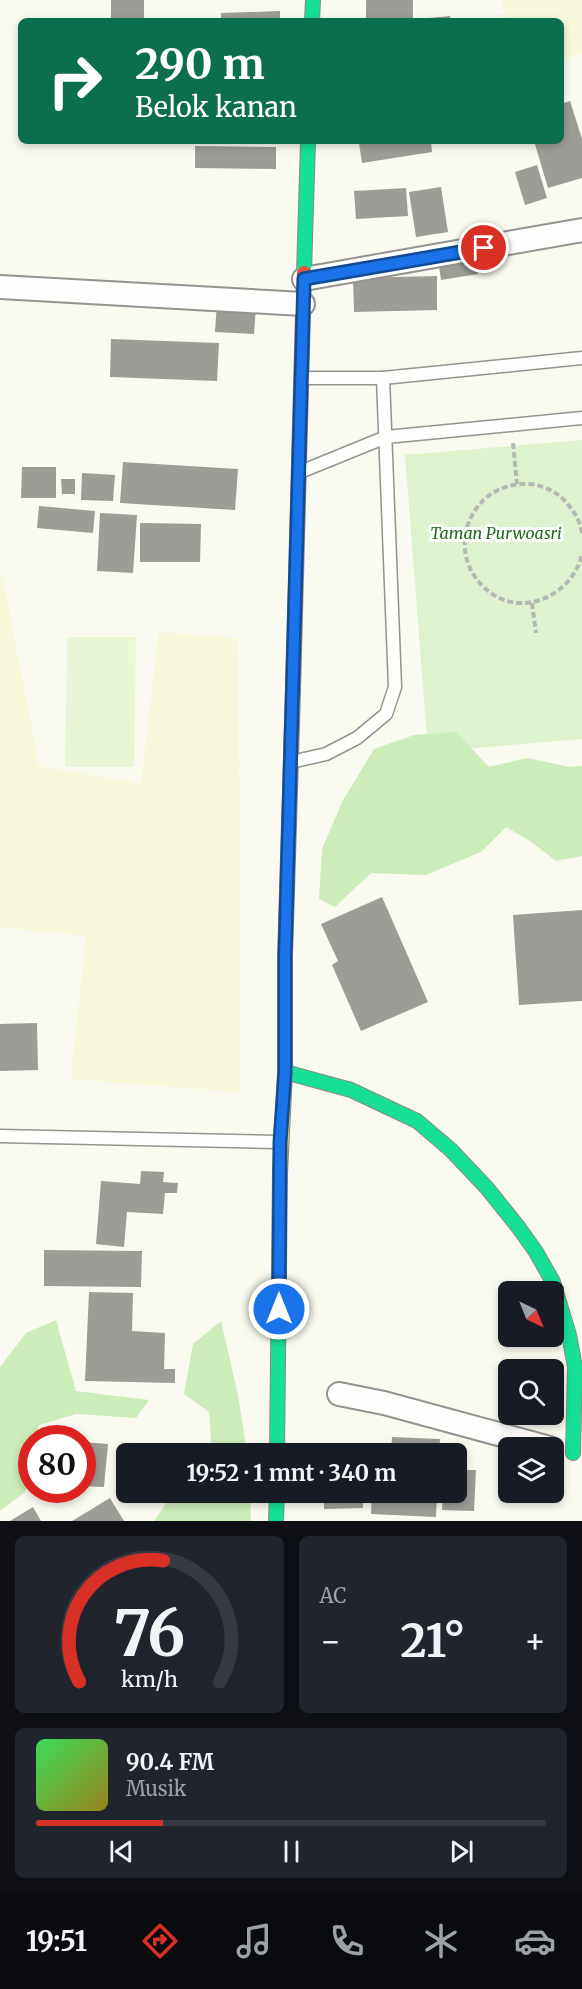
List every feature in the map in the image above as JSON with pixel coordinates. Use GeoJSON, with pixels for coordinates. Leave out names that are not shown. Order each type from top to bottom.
{"type":"FeatureCollection","features":[{"type":"Feature","properties":{"kind":"main road"},"geometry":{"type":"LineString","coordinates":[[312,0],[312,18]]}},
{"type":"Feature","properties":{"kind":"main road"},"geometry":{"type":"LineString","coordinates":[[277,1443],[280,1142],[285,1072],[285,957],[308,144]]}},
{"type":"Feature","properties":{"kind":"main road"},"geometry":{"type":"LineString","coordinates":[[285,1072],[351,1090],[417,1120],[451,1150],[487,1188],[519,1228],[553,1282],[569,1335],[575,1367],[565,1451]]}},
{"type":"Feature","properties":{"kind":"main road"},"geometry":{"type":"LineString","coordinates":[[276,1521],[277,1503]]}},
{"type":"Feature","properties":{"kind":"street"},"geometry":{"type":"LineString","coordinates":[[304,279],[582,230]]}},
{"type":"Feature","properties":{"kind":"street"},"geometry":{"type":"LineString","coordinates":[[0,287],[303,304]]}},
{"type":"Feature","properties":{"kind":"street"},"geometry":{"type":"LineString","coordinates":[[339,1394],[384,1403],[565,1451]]}},
{"type":"Feature","properties":{"kind":"lane"},"geometry":{"type":"LineString","coordinates":[[303,378],[383,378],[582,358]]}},
{"type":"Feature","properties":{"kind":"lane"},"geometry":{"type":"LineString","coordinates":[[291,762],[326,754],[357,738],[386,714],[395,687],[383,378]]}},
{"type":"Feature","properties":{"kind":"lane"},"geometry":{"type":"LineString","coordinates":[[299,472],[386,437],[582,418]]}},
{"type":"Feature","properties":{"kind":"lane"},"geometry":{"type":"LineString","coordinates":[[0,1136],[280,1142]]}},
{"type":"Feature","properties":{"kind":"path"},"geometry":{"type":"LineString","coordinates":[[511,424],[517,484]]}},
{"type":"Feature","properties":{"kind":"path"},"geometry":{"type":"LineString","coordinates":[[582,533],[581,525],[572,507],[557,493],[537,485],[517,484],[499,489],[483,500],[472,515],[465,532],[465,551],[470,569],[480,584],[495,596],[513,602],[532,603],[552,596],[568,583],[579,566],[582,554]]}},
{"type":"Feature","properties":{"kind":"path"},"geometry":{"type":"LineString","coordinates":[[532,603],[536,633]]}},
{"type":"Feature","properties":{"kind":"green space"},"geometry":{"type":"Polygon","coordinates":[[[502,0],[582,0],[582,53],[564,60],[564,18],[505,18],[502,0]]]}},
{"type":"Feature","properties":{"kind":"green space","name":"Taman Purwoasri"},"geometry":{"type":"Polygon","coordinates":[[[582,440],[582,739],[428,752],[405,455],[582,440]]]}},
{"type":"Feature","properties":{"kind":"green space"},"geometry":{"type":"Polygon","coordinates":[[[0,579],[3,579],[39,766],[141,784],[159,632],[238,639],[241,1092],[71,1079],[86,936],[0,927],[0,579]]]}},
{"type":"Feature","properties":{"kind":"green space"},"geometry":{"type":"Polygon","coordinates":[[[67,637],[136,637],[134,767],[65,767],[67,637]]]}},
{"type":"Feature","properties":{"kind":"green space"},"geometry":{"type":"Polygon","coordinates":[[[456,732],[489,767],[527,758],[570,767],[582,766],[582,856],[556,861],[530,841],[506,827],[481,852],[426,875],[371,873],[335,907],[319,899],[322,849],[342,802],[374,749],[414,735],[456,732]]]}},
{"type":"Feature","properties":{"kind":"green space"},"geometry":{"type":"Polygon","coordinates":[[[56,1320],[76,1391],[149,1400],[136,1418],[76,1414],[39,1425],[18,1425],[18,1497],[0,1511],[0,1367],[26,1333],[56,1320]]]}},
{"type":"Feature","properties":{"kind":"green space"},"geometry":{"type":"Polygon","coordinates":[[[221,1321],[238,1395],[245,1443],[211,1443],[209,1412],[184,1394],[193,1344],[221,1321]]]}},
{"type":"Feature","properties":{"kind":"green space"},"geometry":{"type":"Polygon","coordinates":[[[166,1503],[250,1503],[251,1521],[154,1521],[166,1503]]]}},
{"type":"Feature","properties":{"kind":"building"},"geometry":{"type":"Polygon","coordinates":[[[111,0],[144,0],[144,18],[111,18],[111,0]]]}},
{"type":"Feature","properties":{"kind":"building"},"geometry":{"type":"Polygon","coordinates":[[[366,0],[413,0],[413,18],[366,18],[366,0]]]}},
{"type":"Feature","properties":{"kind":"building"},"geometry":{"type":"Polygon","coordinates":[[[280,11],[280,18],[221,18],[221,13],[280,11]]]}},
{"type":"Feature","properties":{"kind":"building"},"geometry":{"type":"Polygon","coordinates":[[[570,101],[582,139],[582,178],[548,188],[535,144],[564,144],[564,103],[570,101]]]}},
{"type":"Feature","properties":{"kind":"building"},"geometry":{"type":"Polygon","coordinates":[[[359,144],[431,144],[432,152],[362,163],[359,144]]]}},
{"type":"Feature","properties":{"kind":"building"},"geometry":{"type":"Polygon","coordinates":[[[195,146],[276,147],[276,169],[195,168],[195,146]]]}},
{"type":"Feature","properties":{"kind":"building"},"geometry":{"type":"Polygon","coordinates":[[[537,165],[547,198],[525,205],[515,172],[537,165]]]}},
{"type":"Feature","properties":{"kind":"building"},"geometry":{"type":"Polygon","coordinates":[[[441,187],[448,232],[416,237],[409,192],[441,187]]]}},
{"type":"Feature","properties":{"kind":"building"},"geometry":{"type":"Polygon","coordinates":[[[406,188],[408,216],[356,219],[354,191],[406,188]]]}},
{"type":"Feature","properties":{"kind":"building"},"geometry":{"type":"Polygon","coordinates":[[[475,260],[478,274],[441,280],[439,266],[475,260]]]}},
{"type":"Feature","properties":{"kind":"building"},"geometry":{"type":"Polygon","coordinates":[[[437,276],[437,310],[354,312],[353,278],[437,276]]]}},
{"type":"Feature","properties":{"kind":"building"},"geometry":{"type":"Polygon","coordinates":[[[217,303],[256,306],[254,334],[215,332],[217,303]]]}},
{"type":"Feature","properties":{"kind":"building"},"geometry":{"type":"Polygon","coordinates":[[[111,339],[219,343],[217,381],[110,377],[111,339]]]}},
{"type":"Feature","properties":{"kind":"building"},"geometry":{"type":"Polygon","coordinates":[[[123,462],[238,469],[235,510],[120,503],[123,462]]]}},
{"type":"Feature","properties":{"kind":"building"},"geometry":{"type":"Polygon","coordinates":[[[22,467],[56,467],[56,498],[21,498],[22,467]]]}},
{"type":"Feature","properties":{"kind":"building"},"geometry":{"type":"Polygon","coordinates":[[[82,473],[115,475],[113,501],[81,500],[82,473]]]}},
{"type":"Feature","properties":{"kind":"building"},"geometry":{"type":"Polygon","coordinates":[[[61,479],[75,479],[75,494],[62,494],[61,479]]]}},
{"type":"Feature","properties":{"kind":"building"},"geometry":{"type":"Polygon","coordinates":[[[39,506],[95,511],[93,533],[37,528],[39,506]]]}},
{"type":"Feature","properties":{"kind":"building"},"geometry":{"type":"Polygon","coordinates":[[[100,513],[137,515],[133,573],[97,571],[100,513]]]}},
{"type":"Feature","properties":{"kind":"building"},"geometry":{"type":"Polygon","coordinates":[[[140,523],[201,524],[200,562],[140,562],[140,523]]]}},
{"type":"Feature","properties":{"kind":"building"},"geometry":{"type":"Polygon","coordinates":[[[382,897],[428,1002],[361,1031],[332,965],[338,961],[321,924],[382,897]]]}},
{"type":"Feature","properties":{"kind":"building"},"geometry":{"type":"Polygon","coordinates":[[[582,910],[582,1001],[519,1005],[513,915],[582,910]]]}},
{"type":"Feature","properties":{"kind":"building"},"geometry":{"type":"Polygon","coordinates":[[[37,1023],[38,1070],[0,1071],[0,1024],[37,1023]]]}},
{"type":"Feature","properties":{"kind":"building"},"geometry":{"type":"Polygon","coordinates":[[[141,1171],[164,1172],[163,1182],[178,1183],[177,1193],[165,1193],[163,1214],[127,1212],[124,1247],[96,1244],[101,1181],[140,1184],[141,1171]]]}},
{"type":"Feature","properties":{"kind":"building"},"geometry":{"type":"Polygon","coordinates":[[[44,1250],[142,1251],[141,1287],[44,1286],[44,1250]]]}},
{"type":"Feature","properties":{"kind":"building"},"geometry":{"type":"Polygon","coordinates":[[[89,1292],[133,1293],[132,1331],[165,1333],[164,1369],[175,1369],[175,1383],[85,1381],[89,1292]]]}},
{"type":"Feature","properties":{"kind":"building"},"geometry":{"type":"Polygon","coordinates":[[[392,1437],[440,1439],[440,1443],[392,1443],[392,1437]]]}},
{"type":"Feature","properties":{"kind":"building"},"geometry":{"type":"Polygon","coordinates":[[[96,1443],[108,1444],[104,1487],[96,1487],[96,1443]]]}},
{"type":"Feature","properties":{"kind":"building"},"geometry":{"type":"Polygon","coordinates":[[[467,1470],[476,1470],[474,1511],[442,1510],[442,1503],[467,1503],[467,1470]]]}},
{"type":"Feature","properties":{"kind":"building"},"geometry":{"type":"Polygon","coordinates":[[[110,1498],[124,1521],[72,1521],[110,1498]]]}},
{"type":"Feature","properties":{"kind":"building"},"geometry":{"type":"Polygon","coordinates":[[[324,1503],[363,1503],[363,1508],[324,1509],[324,1503]]]}},
{"type":"Feature","properties":{"kind":"building"},"geometry":{"type":"Polygon","coordinates":[[[372,1503],[437,1503],[436,1517],[371,1514],[372,1503]]]}},
{"type":"Feature","properties":{"kind":"building"},"geometry":{"type":"Polygon","coordinates":[[[33,1507],[41,1521],[10,1521],[33,1507]]]}},
{"type":"Feature","properties":{"kind":"traffic: fast"},"geometry":{"type":"LineString","coordinates":[[312,18],[313,0]]}},
{"type":"Feature","properties":{"kind":"traffic: fast"},"geometry":{"type":"LineString","coordinates":[[304,273],[308,144]]}},
{"type":"Feature","properties":{"kind":"traffic: fast"},"geometry":{"type":"LineString","coordinates":[[285,1072],[351,1090],[417,1121],[451,1150],[487,1188],[519,1228],[553,1282],[569,1335],[575,1367],[573,1453]]}},
{"type":"Feature","properties":{"kind":"traffic: fast"},"geometry":{"type":"LineString","coordinates":[[277,1443],[280,1173]]}},
{"type":"Feature","properties":{"kind":"traffic: fast"},"geometry":{"type":"LineString","coordinates":[[276,1521],[277,1503]]}},
{"type":"Feature","properties":{"kind":"traffic: slow"},"geometry":{"type":"LineString","coordinates":[[280,1173],[285,1072],[285,957],[293,691]]}},
{"type":"Feature","properties":{"kind":"traffic: jam"},"geometry":{"type":"LineString","coordinates":[[293,691],[304,273]]}},
{"type":"Feature","properties":{"kind":"route"},"geometry":{"type":"LineString","coordinates":[[279,1309],[280,1142],[285,1072],[285,957],[304,279],[484,248]]}}]}
